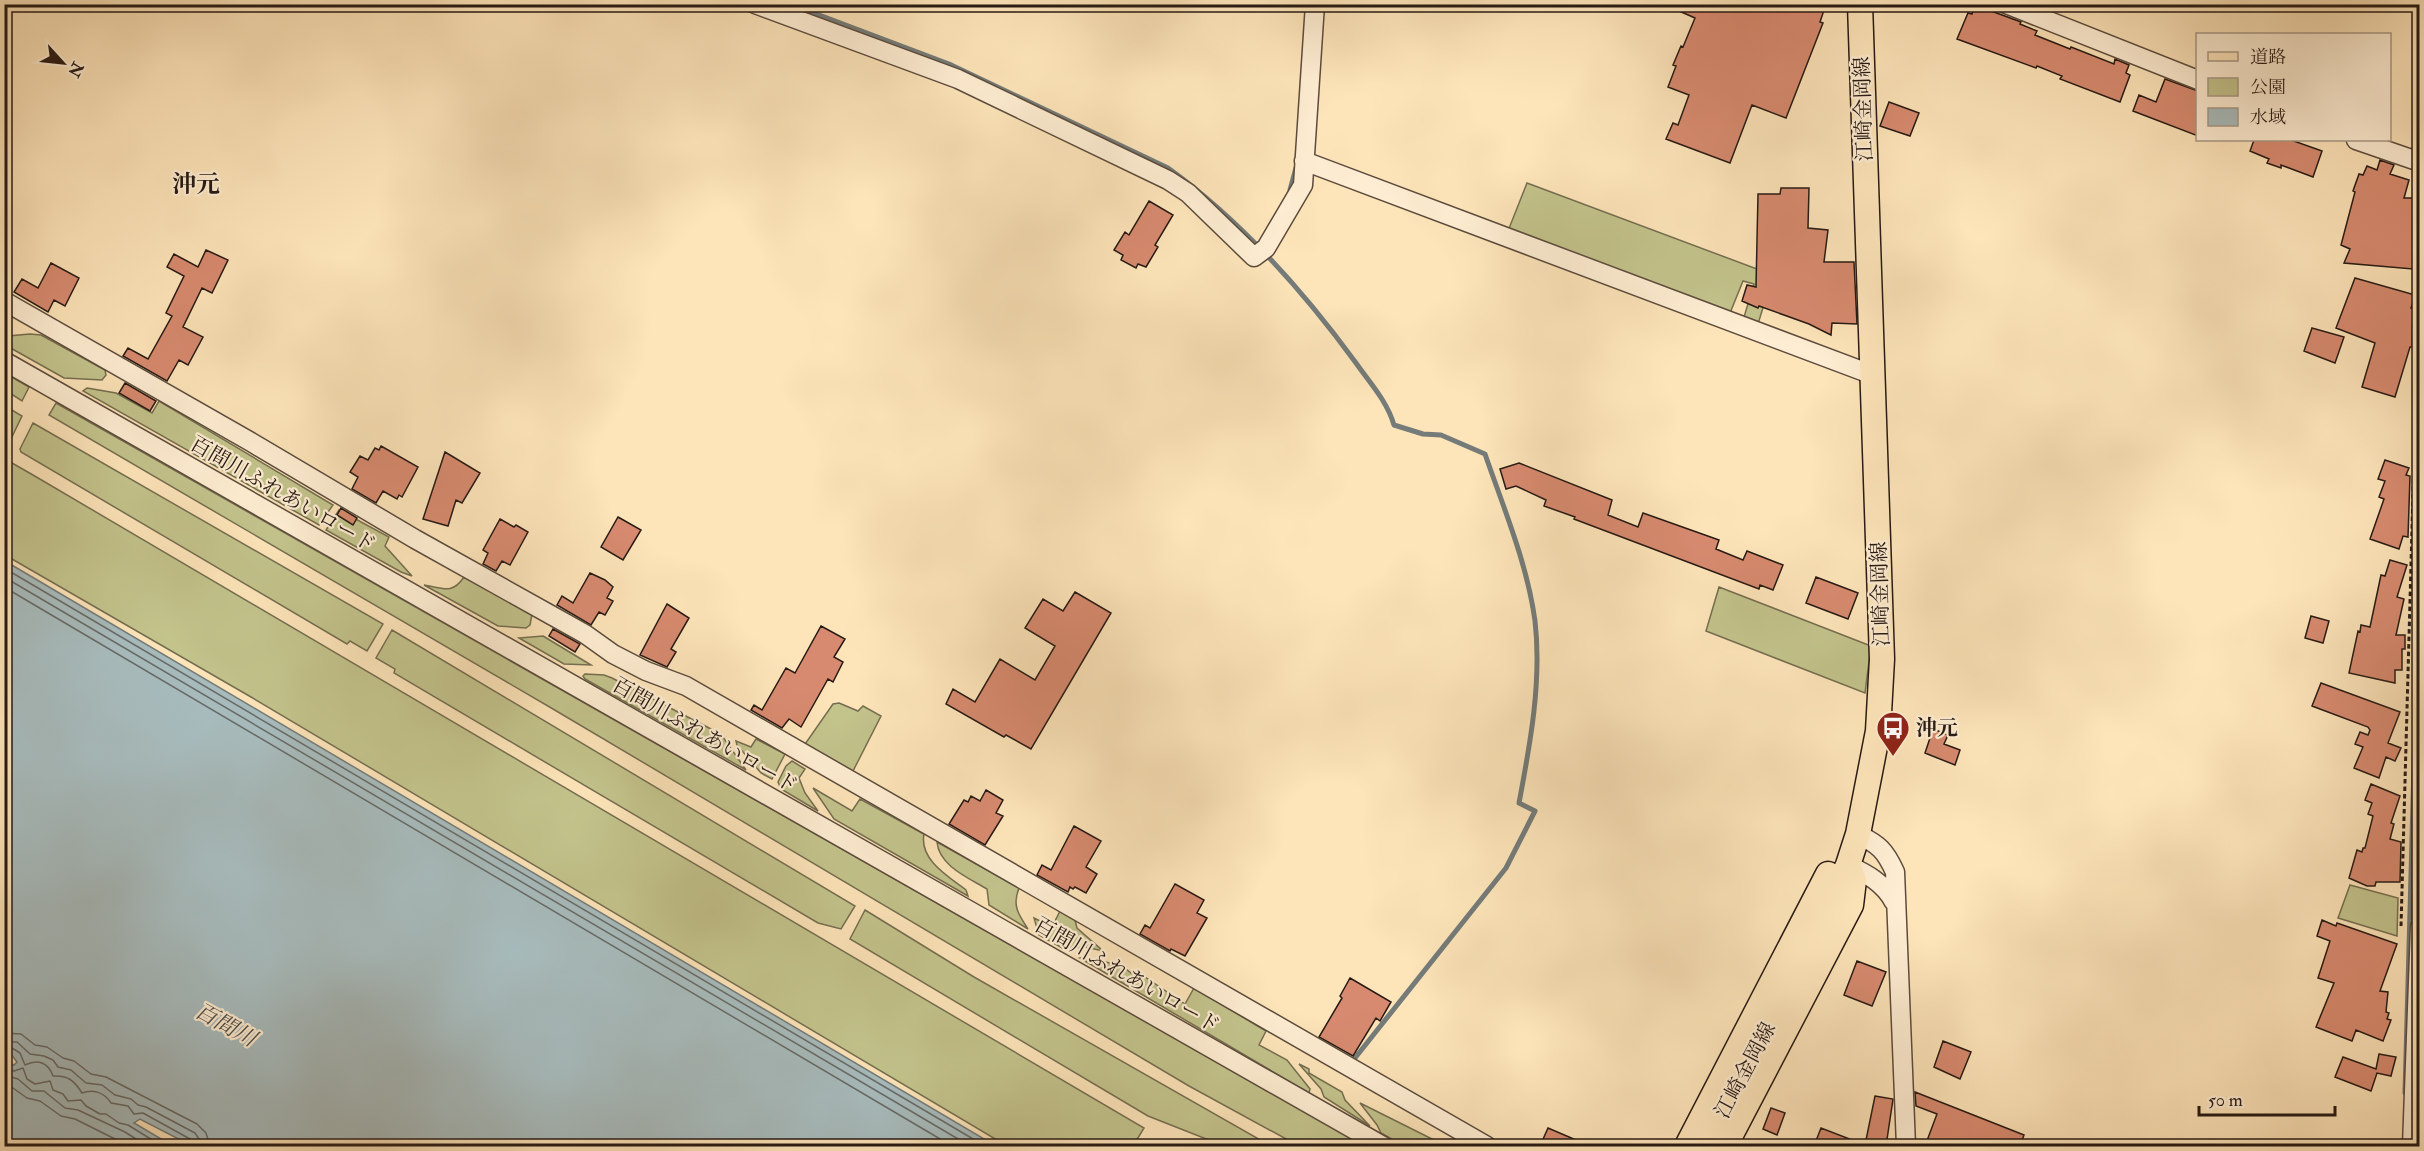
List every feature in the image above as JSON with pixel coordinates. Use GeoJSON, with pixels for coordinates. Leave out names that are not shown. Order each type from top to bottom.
{"type":"FeatureCollection","features":[{"type":"Feature","properties":{"kind":"main road","name":"江崎金岡線"},"geometry":{"type":"LineString","coordinates":[[1705,1146],[1823,921],[1848,865],[1858,834],[1878,731],[1881,695],[1860,4]]}},
{"type":"Feature","properties":{"kind":"main road"},"geometry":{"type":"LineString","coordinates":[[1687,1146],[1842,847],[1858,834]]}},
{"type":"Feature","properties":{"kind":"main road"},"geometry":{"type":"LineString","coordinates":[[1725,1146],[1851,905],[1854,880],[1848,865]]}},
{"type":"Feature","properties":{"kind":"street"},"geometry":{"type":"LineString","coordinates":[[755,4],[958,79],[1168,180],[1196,200],[1254,257],[1263,251],[1303,184],[1315,4]]}},
{"type":"Feature","properties":{"kind":"street"},"geometry":{"type":"LineString","coordinates":[[2006,4],[2196,79]]}},
{"type":"Feature","properties":{"kind":"street"},"geometry":{"type":"LineString","coordinates":[[2359,141],[2420,162]]}},
{"type":"Feature","properties":{"kind":"street"},"geometry":{"type":"LineString","coordinates":[[1304,161],[1873,375]]}},
{"type":"Feature","properties":{"kind":"street"},"geometry":{"type":"LineString","coordinates":[[4,301],[415,539],[585,634],[614,654],[646,671],[686,686],[1487,1146]]}},
{"type":"Feature","properties":{"kind":"street","name":"百間川ふれあいロード"},"geometry":{"type":"LineString","coordinates":[[4,361],[1383,1146]]}},
{"type":"Feature","properties":{"kind":"street"},"geometry":{"type":"LineString","coordinates":[[1858,834],[1876,843],[1887,854],[1895,872],[1894,902],[1906,1146]]}},
{"type":"Feature","properties":{"kind":"street"},"geometry":{"type":"LineString","coordinates":[[1848,865],[1872,877],[1889,891],[1894,902]]}},
{"type":"Feature","properties":{"kind":"street"},"geometry":{"type":"LineString","coordinates":[[2412,1146],[2420,927]]}},
{"type":"Feature","properties":{"kind":"path"},"geometry":{"type":"LineString","coordinates":[[2401,932],[2420,240]]}},
{"type":"Feature","properties":{"kind":"green space"},"geometry":{"type":"Polygon","coordinates":[[[1527,183],[1773,275],[1758,324],[1744,317],[1754,284],[1743,281],[1730,313],[1508,231],[1527,183]]]}},
{"type":"Feature","properties":{"kind":"green space"},"geometry":{"type":"Polygon","coordinates":[[[41,335],[105,370],[106,375],[102,380],[64,378],[7,346],[8,336],[41,335]]]}},
{"type":"Feature","properties":{"kind":"green space"},"geometry":{"type":"Polygon","coordinates":[[[5,373],[29,387],[22,401],[5,390],[5,373]]]}},
{"type":"Feature","properties":{"kind":"green space"},"geometry":{"type":"Polygon","coordinates":[[[87,388],[116,393],[152,413],[159,401],[333,505],[319,525],[83,391],[87,388]]]}},
{"type":"Feature","properties":{"kind":"green space"},"geometry":{"type":"Polygon","coordinates":[[[56,403],[1365,1146],[1299,1146],[1189,1086],[553,709],[49,415],[56,403]]]}},
{"type":"Feature","properties":{"kind":"green space"},"geometry":{"type":"Polygon","coordinates":[[[5,406],[22,416],[9,443],[5,441],[5,406]]]}},
{"type":"Feature","properties":{"kind":"green space"},"geometry":{"type":"Polygon","coordinates":[[[33,423],[383,624],[367,651],[350,641],[347,644],[21,452],[20,449],[33,423]]]}},
{"type":"Feature","properties":{"kind":"green space"},"geometry":{"type":"Polygon","coordinates":[[[5,459],[1144,1128],[1133,1146],[1007,1146],[251,697],[5,555],[5,459]]]}},
{"type":"Feature","properties":{"kind":"green space"},"geometry":{"type":"Polygon","coordinates":[[[339,510],[389,537],[385,546],[412,576],[326,530],[339,510]]]}},
{"type":"Feature","properties":{"kind":"green space"},"geometry":{"type":"Polygon","coordinates":[[[464,577],[532,614],[530,625],[526,628],[498,626],[424,585],[447,589],[460,583],[464,577]]]}},
{"type":"Feature","properties":{"kind":"green space"},"geometry":{"type":"Polygon","coordinates":[[[1719,587],[1871,646],[1865,693],[1706,631],[1719,587]]]}},
{"type":"Feature","properties":{"kind":"green space"},"geometry":{"type":"Polygon","coordinates":[[[392,630],[855,906],[841,929],[818,923],[394,673],[395,669],[376,658],[392,630]]]}},
{"type":"Feature","properties":{"kind":"green space"},"geometry":{"type":"Polygon","coordinates":[[[543,636],[591,665],[564,664],[519,638],[543,636]]]}},
{"type":"Feature","properties":{"kind":"green space"},"geometry":{"type":"Polygon","coordinates":[[[585,674],[612,678],[711,729],[723,737],[746,770],[585,679],[583,676],[585,674]]]}},
{"type":"Feature","properties":{"kind":"green space"},"geometry":{"type":"Polygon","coordinates":[[[839,703],[858,711],[863,706],[881,716],[851,775],[803,747],[833,704],[839,703]]]}},
{"type":"Feature","properties":{"kind":"green space"},"geometry":{"type":"Polygon","coordinates":[[[756,739],[785,754],[772,779],[761,773],[736,741],[751,747],[756,739]]]}},
{"type":"Feature","properties":{"kind":"green space"},"geometry":{"type":"Polygon","coordinates":[[[792,761],[805,769],[799,778],[805,793],[818,811],[781,789],[778,782],[786,766],[792,761]]]}},
{"type":"Feature","properties":{"kind":"green space"},"geometry":{"type":"Polygon","coordinates":[[[813,788],[852,811],[860,799],[924,834],[926,852],[931,860],[966,890],[968,896],[834,819],[813,788]]]}},
{"type":"Feature","properties":{"kind":"green space"},"geometry":{"type":"Polygon","coordinates":[[[937,842],[1019,888],[1016,899],[1017,909],[1028,929],[989,905],[987,889],[949,865],[943,858],[937,842]]]}},
{"type":"Feature","properties":{"kind":"green space"},"geometry":{"type":"Polygon","coordinates":[[[2350,885],[2398,898],[2397,936],[2338,918],[2350,885]]]}},
{"type":"Feature","properties":{"kind":"green space"},"geometry":{"type":"Polygon","coordinates":[[[865,910],[974,977],[1271,1146],[1224,1146],[1148,1116],[850,939],[865,910]]]}},
{"type":"Feature","properties":{"kind":"green space"},"geometry":{"type":"Polygon","coordinates":[[[1060,911],[1075,920],[1077,928],[1103,951],[1085,947],[1064,949],[1039,935],[1034,918],[1052,927],[1060,911]]]}},
{"type":"Feature","properties":{"kind":"green space"},"geometry":{"type":"Polygon","coordinates":[[[1085,957],[1122,966],[1135,976],[1142,975],[1185,1004],[1194,988],[1266,1031],[1259,1045],[1287,1060],[1310,1089],[1309,1093],[1080,958],[1085,957]]]}},
{"type":"Feature","properties":{"kind":"green space"},"geometry":{"type":"Polygon","coordinates":[[[1299,1064],[1309,1069],[1309,1073],[1342,1092],[1345,1100],[1370,1126],[1324,1097],[1321,1089],[1299,1064]]]}},
{"type":"Feature","properties":{"kind":"green space"},"geometry":{"type":"Polygon","coordinates":[[[1360,1103],[1446,1146],[1404,1146],[1381,1133],[1360,1103]]]}},
{"type":"Feature","properties":{"kind":"water","name":"百間川"},"geometry":{"type":"Polygon","coordinates":[[[5,561],[996,1146],[192,1146],[140,1119],[134,1123],[173,1146],[5,1146],[5,1061],[14,1065],[17,1062],[11,1054],[4,1057],[5,561]]]}},
{"type":"Feature","properties":{"kind":"building"},"geometry":{"type":"Polygon","coordinates":[[[1663,4],[1826,4],[1820,22],[1823,23],[1786,118],[1752,105],[1730,163],[1666,139],[1673,123],[1678,125],[1689,95],[1668,87],[1676,66],[1673,65],[1695,18],[1663,4]]]}},
{"type":"Feature","properties":{"kind":"building"},"geometry":{"type":"Polygon","coordinates":[[[1975,5],[2021,22],[2020,24],[2037,31],[2035,35],[2070,49],[2071,47],[2114,64],[2115,59],[2129,65],[2126,73],[2130,75],[2120,102],[2060,79],[2062,76],[2037,66],[2036,68],[1957,39],[1968,13],[1972,14],[1975,5]]]}},
{"type":"Feature","properties":{"kind":"building"},"geometry":{"type":"Polygon","coordinates":[[[2165,79],[2196,90],[2196,135],[2133,111],[2139,95],[2156,102],[2165,79]]]}},
{"type":"Feature","properties":{"kind":"building"},"geometry":{"type":"Polygon","coordinates":[[[1889,102],[1919,113],[1910,136],[1880,126],[1889,102]]]}},
{"type":"Feature","properties":{"kind":"building"},"geometry":{"type":"Polygon","coordinates":[[[2254,141],[2294,141],[2322,151],[2313,177],[2281,165],[2281,168],[2267,163],[2269,159],[2250,151],[2254,141]]]}},
{"type":"Feature","properties":{"kind":"building"},"geometry":{"type":"Polygon","coordinates":[[[2380,160],[2394,165],[2390,174],[2409,180],[2404,198],[2416,198],[2413,269],[2344,263],[2350,249],[2341,245],[2355,192],[2353,191],[2359,174],[2363,175],[2367,166],[2377,170],[2380,160]]]}},
{"type":"Feature","properties":{"kind":"building"},"geometry":{"type":"Polygon","coordinates":[[[1781,188],[1809,188],[1808,228],[1828,230],[1824,262],[1854,262],[1857,324],[1832,323],[1831,335],[1809,324],[1742,301],[1747,285],[1756,287],[1758,194],[1780,194],[1781,188]]]}},
{"type":"Feature","properties":{"kind":"building"},"geometry":{"type":"Polygon","coordinates":[[[1149,201],[1173,215],[1155,245],[1158,247],[1146,267],[1138,264],[1136,268],[1121,260],[1123,255],[1114,250],[1125,232],[1129,235],[1149,201]]]}},
{"type":"Feature","properties":{"kind":"building"},"geometry":{"type":"Polygon","coordinates":[[[206,250],[228,260],[212,293],[202,288],[183,327],[203,337],[188,365],[179,360],[167,381],[123,356],[128,348],[148,359],[172,316],[166,313],[184,276],[167,267],[174,254],[198,267],[206,250]]]}},
{"type":"Feature","properties":{"kind":"building"},"geometry":{"type":"Polygon","coordinates":[[[51,263],[79,278],[65,306],[54,300],[48,312],[14,292],[22,279],[38,288],[51,263]]]}},
{"type":"Feature","properties":{"kind":"building"},"geometry":{"type":"Polygon","coordinates":[[[2355,278],[2415,295],[2411,308],[2413,309],[2412,347],[2410,347],[2395,397],[2362,387],[2375,343],[2336,328],[2355,278]]]}},
{"type":"Feature","properties":{"kind":"building"},"geometry":{"type":"Polygon","coordinates":[[[2312,328],[2344,337],[2335,363],[2304,351],[2312,328]]]}},
{"type":"Feature","properties":{"kind":"building"},"geometry":{"type":"Polygon","coordinates":[[[125,383],[156,401],[150,411],[119,393],[125,383]]]}},
{"type":"Feature","properties":{"kind":"building"},"geometry":{"type":"Polygon","coordinates":[[[381,446],[418,467],[402,497],[399,495],[397,499],[383,491],[376,503],[352,489],[358,477],[350,472],[360,456],[368,460],[375,448],[379,450],[381,446]]]}},
{"type":"Feature","properties":{"kind":"building"},"geometry":{"type":"Polygon","coordinates":[[[445,452],[480,473],[462,503],[456,500],[448,526],[423,519],[445,452]]]}},
{"type":"Feature","properties":{"kind":"building"},"geometry":{"type":"Polygon","coordinates":[[[2385,460],[2409,468],[2406,475],[2410,476],[2408,537],[2403,536],[2399,549],[2370,539],[2384,499],[2379,497],[2385,481],[2378,479],[2385,460]]]}},
{"type":"Feature","properties":{"kind":"building"},"geometry":{"type":"Polygon","coordinates":[[[1519,463],[1612,500],[1608,515],[1638,527],[1643,513],[1719,540],[1716,549],[1743,560],[1747,551],[1783,565],[1773,590],[1760,585],[1759,589],[1574,519],[1575,517],[1544,506],[1546,500],[1516,486],[1506,489],[1500,469],[1519,463]]]}},
{"type":"Feature","properties":{"kind":"building"},"geometry":{"type":"Polygon","coordinates":[[[341,508],[357,518],[353,525],[337,515],[341,508]]]}},
{"type":"Feature","properties":{"kind":"building"},"geometry":{"type":"Polygon","coordinates":[[[618,517],[641,530],[623,560],[601,547],[618,517]]]}},
{"type":"Feature","properties":{"kind":"building"},"geometry":{"type":"Polygon","coordinates":[[[500,519],[528,532],[510,565],[502,561],[496,571],[483,564],[488,553],[483,550],[500,519]]]}},
{"type":"Feature","properties":{"kind":"building"},"geometry":{"type":"Polygon","coordinates":[[[2390,560],[2407,565],[2397,597],[2404,599],[2396,635],[2405,635],[2405,649],[2402,649],[2402,670],[2395,670],[2395,683],[2349,673],[2358,631],[2360,632],[2361,625],[2370,627],[2381,575],[2385,576],[2390,560]]]}},
{"type":"Feature","properties":{"kind":"building"},"geometry":{"type":"Polygon","coordinates":[[[590,573],[605,580],[613,587],[607,598],[613,601],[605,615],[599,612],[591,625],[557,605],[562,596],[573,603],[590,573]]]}},
{"type":"Feature","properties":{"kind":"building"},"geometry":{"type":"Polygon","coordinates":[[[1816,577],[1858,593],[1848,619],[1806,603],[1816,577]]]}},
{"type":"Feature","properties":{"kind":"building"},"geometry":{"type":"Polygon","coordinates":[[[1075,592],[1111,613],[1031,749],[1006,735],[1004,737],[946,704],[953,689],[975,702],[1000,659],[1035,680],[1055,646],[1025,628],[1043,599],[1063,611],[1075,592]]]}},
{"type":"Feature","properties":{"kind":"building"},"geometry":{"type":"Polygon","coordinates":[[[667,604],[689,618],[671,649],[676,652],[667,667],[640,655],[667,604]]]}},
{"type":"Feature","properties":{"kind":"building"},"geometry":{"type":"Polygon","coordinates":[[[2311,616],[2329,621],[2323,643],[2305,638],[2311,616]]]}},
{"type":"Feature","properties":{"kind":"building"},"geometry":{"type":"Polygon","coordinates":[[[821,626],[845,639],[834,657],[843,662],[833,682],[828,679],[801,727],[789,719],[782,728],[751,710],[754,705],[762,710],[786,668],[795,673],[821,626]]]}},
{"type":"Feature","properties":{"kind":"building"},"geometry":{"type":"Polygon","coordinates":[[[553,629],[580,644],[575,652],[549,636],[553,629]]]}},
{"type":"Feature","properties":{"kind":"building"},"geometry":{"type":"Polygon","coordinates":[[[2321,683],[2400,712],[2388,743],[2401,748],[2395,761],[2386,757],[2379,778],[2354,768],[2363,747],[2355,744],[2360,732],[2368,735],[2370,730],[2368,727],[2312,706],[2321,683]]]}},
{"type":"Feature","properties":{"kind":"building"},"geometry":{"type":"Polygon","coordinates":[[[1933,729],[1948,735],[1944,744],[1960,750],[1955,765],[1925,753],[1933,729]]]}},
{"type":"Feature","properties":{"kind":"building"},"geometry":{"type":"Polygon","coordinates":[[[2371,784],[2400,796],[2391,823],[2394,824],[2390,839],[2401,842],[2400,882],[2376,882],[2375,886],[2367,886],[2349,878],[2357,850],[2362,852],[2365,848],[2373,816],[2368,814],[2372,803],[2365,800],[2371,784]]]}},
{"type":"Feature","properties":{"kind":"building"},"geometry":{"type":"Polygon","coordinates":[[[986,790],[1003,800],[996,813],[1003,816],[985,845],[949,824],[964,800],[968,802],[971,796],[980,801],[986,790]]]}},
{"type":"Feature","properties":{"kind":"building"},"geometry":{"type":"Polygon","coordinates":[[[1074,826],[1101,841],[1086,867],[1097,874],[1086,893],[1075,887],[1073,889],[1070,887],[1068,892],[1037,875],[1042,865],[1051,870],[1074,826]]]}},
{"type":"Feature","properties":{"kind":"building"},"geometry":{"type":"Polygon","coordinates":[[[1175,884],[1204,900],[1197,913],[1207,918],[1185,956],[1171,949],[1170,951],[1140,934],[1145,925],[1150,928],[1175,884]]]}},
{"type":"Feature","properties":{"kind":"building"},"geometry":{"type":"Polygon","coordinates":[[[2322,920],[2397,944],[2380,991],[2388,992],[2386,1012],[2389,1013],[2387,1019],[2391,1020],[2383,1041],[2356,1030],[2352,1041],[2316,1027],[2334,983],[2318,978],[2330,941],[2317,936],[2322,920]]]}},
{"type":"Feature","properties":{"kind":"building"},"geometry":{"type":"Polygon","coordinates":[[[1857,961],[1886,972],[1872,1006],[1844,995],[1857,961]]]}},
{"type":"Feature","properties":{"kind":"building"},"geometry":{"type":"Polygon","coordinates":[[[1350,978],[1391,1002],[1380,1021],[1376,1018],[1353,1056],[1319,1037],[1342,998],[1340,996],[1350,978]]]}},
{"type":"Feature","properties":{"kind":"building"},"geometry":{"type":"Polygon","coordinates":[[[1943,1041],[1971,1052],[1960,1079],[1934,1067],[1943,1041]]]}},
{"type":"Feature","properties":{"kind":"building"},"geometry":{"type":"Polygon","coordinates":[[[2379,1054],[2396,1057],[2391,1076],[2377,1073],[2371,1091],[2335,1077],[2343,1057],[2376,1069],[2379,1054]]]}},
{"type":"Feature","properties":{"kind":"building"},"geometry":{"type":"Polygon","coordinates":[[[1915,1092],[2024,1135],[2020,1146],[1925,1146],[1937,1114],[1916,1106],[1915,1092]]]}},
{"type":"Feature","properties":{"kind":"building"},"geometry":{"type":"Polygon","coordinates":[[[1875,1096],[1893,1099],[1886,1146],[1814,1146],[1821,1128],[1865,1145],[1875,1096]]]}},
{"type":"Feature","properties":{"kind":"building"},"geometry":{"type":"Polygon","coordinates":[[[1771,1108],[1785,1113],[1777,1135],[1763,1129],[1771,1108]]]}},
{"type":"Feature","properties":{"kind":"building"},"geometry":{"type":"Polygon","coordinates":[[[1548,1128],[1590,1146],[1540,1146],[1548,1128]]]}},
{"type":"Feature","properties":{"kind":"waterway"},"geometry":{"type":"LineString","coordinates":[[790,4],[949,64],[1168,168],[1245,233],[1315,310],[1383,400],[1394,425],[1423,434],[1441,435],[1485,454],[1521,557],[1535,621],[1536,690],[1531,736],[1519,803],[1535,811],[1506,868],[1351,1063]]}},
{"type":"Feature","properties":{"kind":"waterway"},"geometry":{"type":"LineString","coordinates":[[1290,190],[1296,168]]}},
{"type":"Feature","properties":{"kind":"waterway"},"geometry":{"type":"LineString","coordinates":[[2405,1093],[2420,548]]}},
{"type":"Feature","properties":{"kind":"place","name":"沖元"},"geometry":{"type":"Point","coordinates":[1893,757]}},
{"type":"Feature","properties":{"kind":"district","name":"沖元"},"geometry":{"type":"Point","coordinates":[196,184]}}]}
